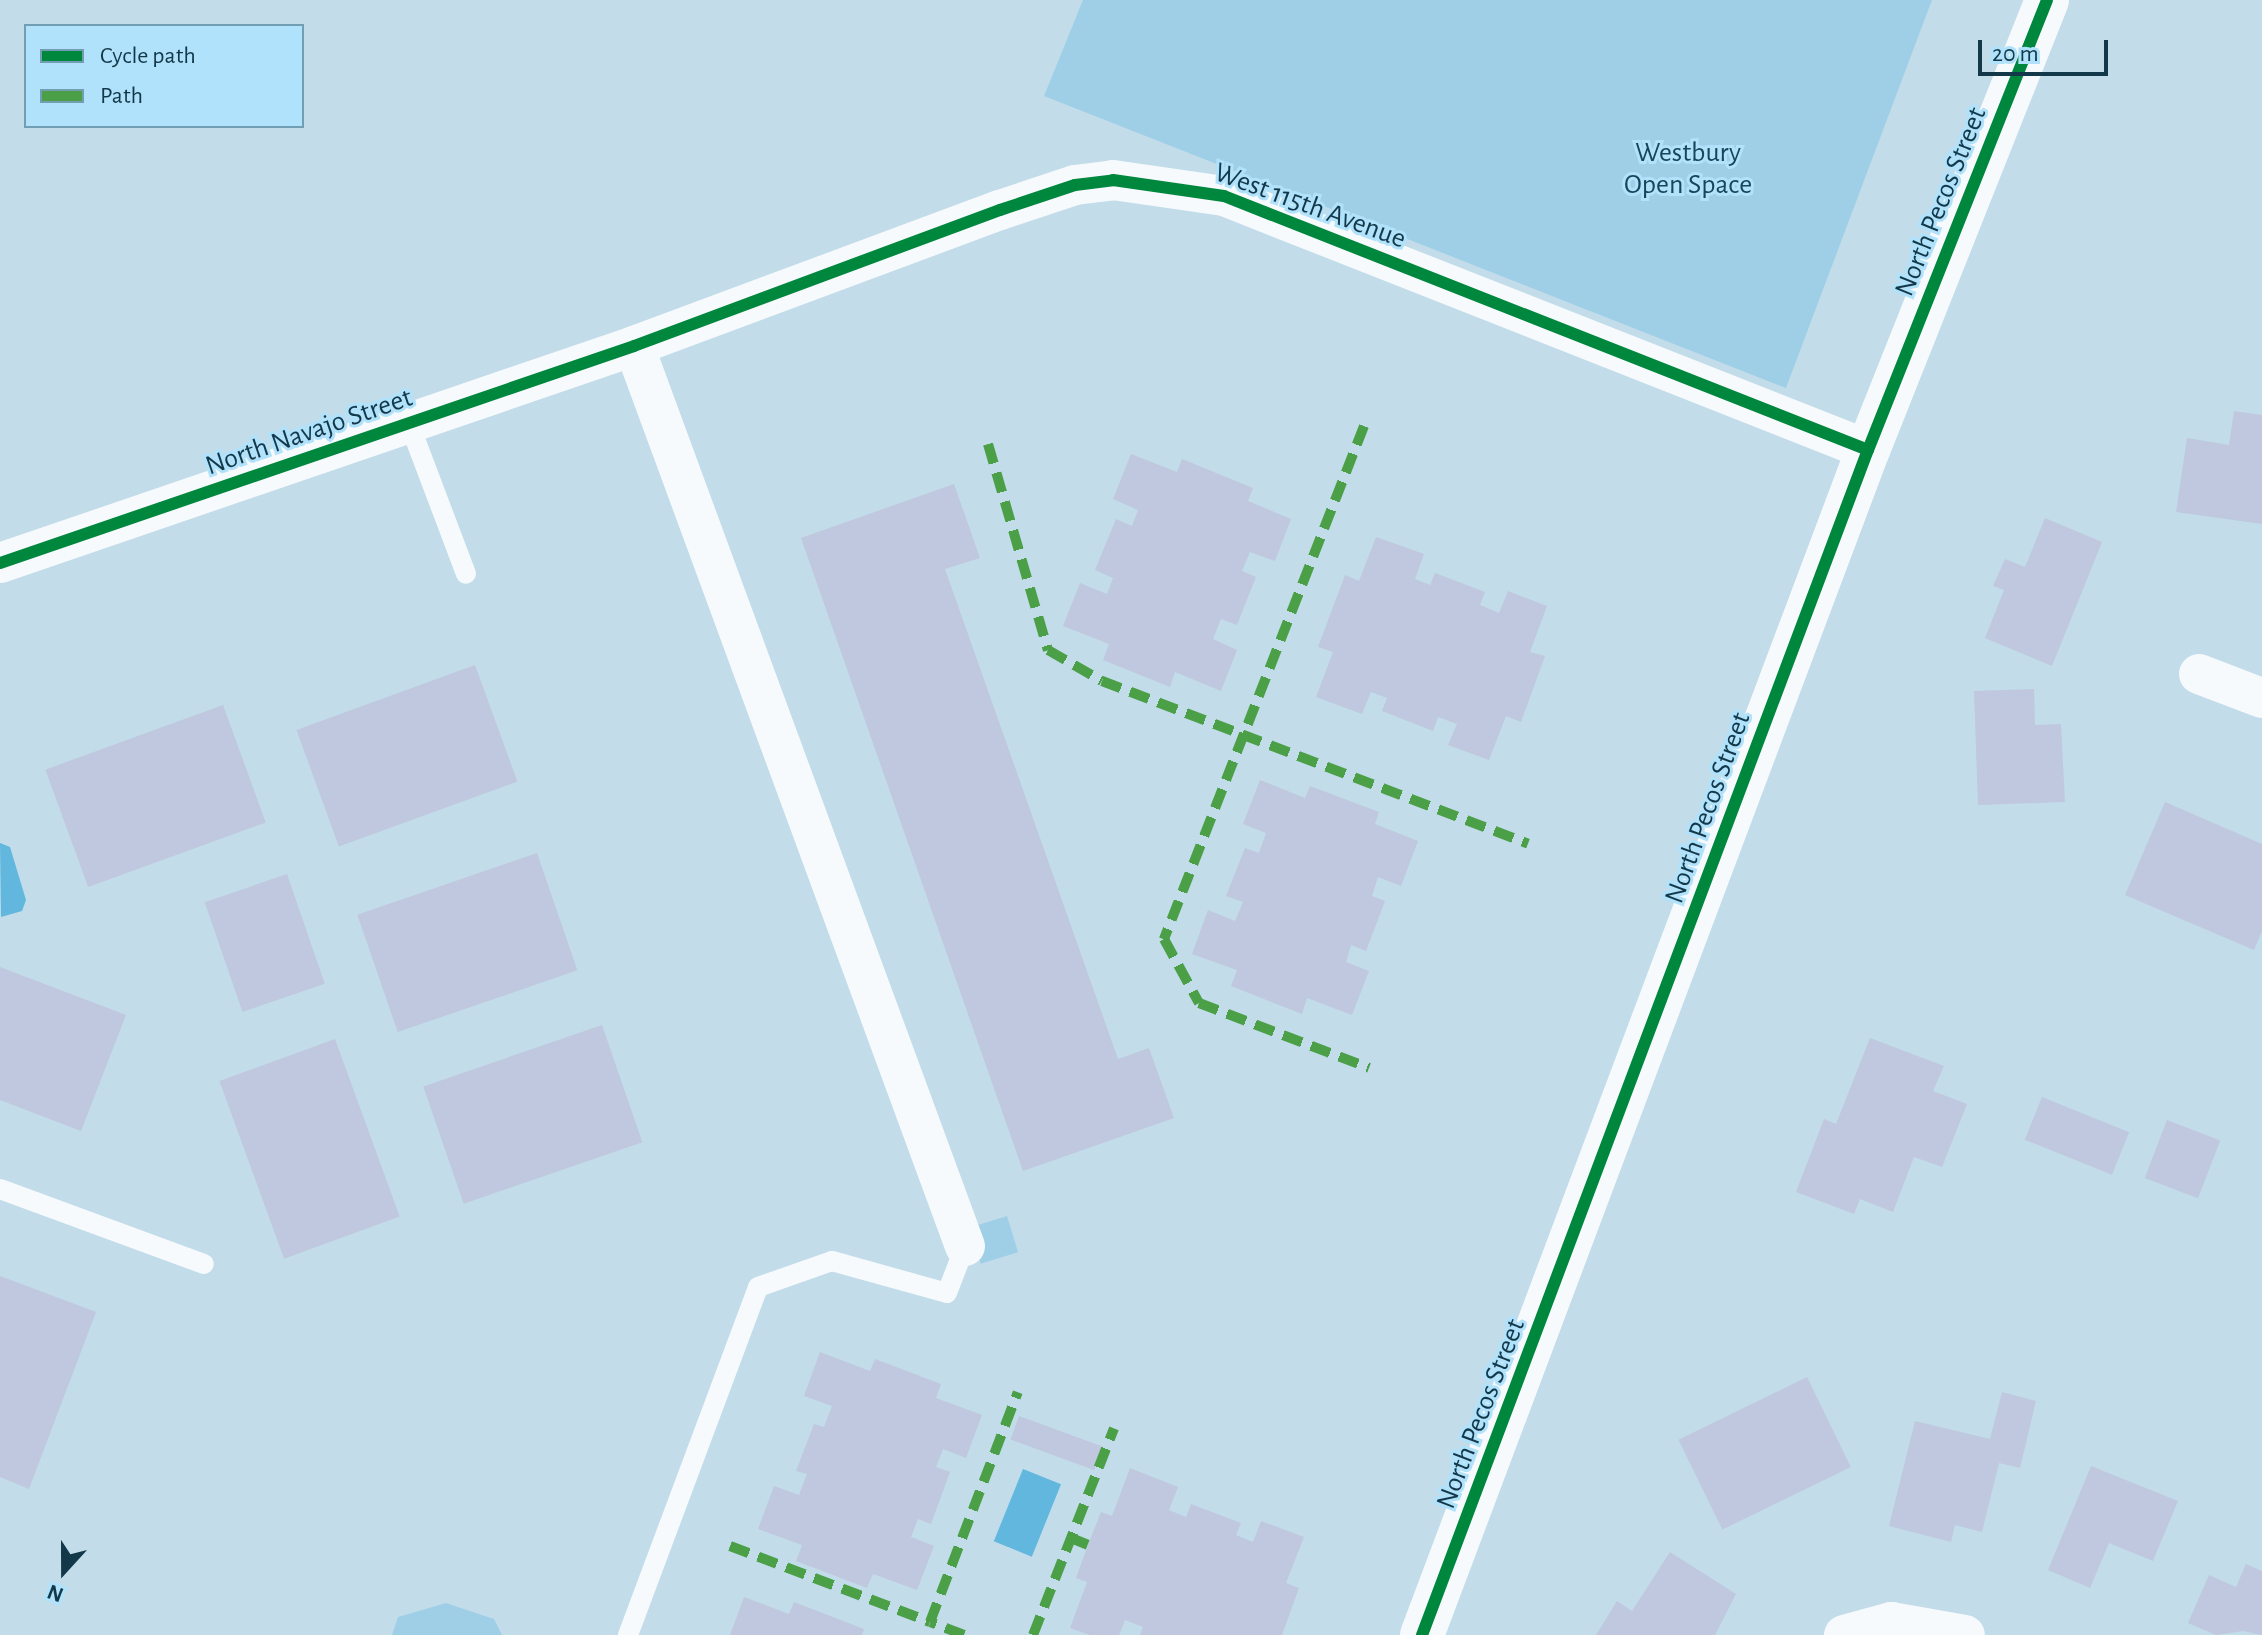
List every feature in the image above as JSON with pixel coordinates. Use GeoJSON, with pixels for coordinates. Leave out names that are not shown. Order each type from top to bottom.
{"type":"FeatureCollection","features":[{"type":"Feature","properties":{"kind":"street","name":"North Pecos Street"},"geometry":{"type":"LineString","coordinates":[[1422,1635],[1639,1070],[1868,450],[2047,0]]}},
{"type":"Feature","properties":{"kind":"street","name":"West 115th Avenue"},"geometry":{"type":"LineString","coordinates":[[634,346],[1075,185],[1135,180],[1224,196],[1868,450]]}},
{"type":"Feature","properties":{"kind":"street","name":"North Navajo Street"},"geometry":{"type":"LineString","coordinates":[[0,563],[634,346]]}},
{"type":"Feature","properties":{"kind":"street"},"geometry":{"type":"LineString","coordinates":[[634,346],[965,1246]]}},
{"type":"Feature","properties":{"kind":"street"},"geometry":{"type":"LineString","coordinates":[[2199,674],[2262,698]]}},
{"type":"Feature","properties":{"kind":"street"},"geometry":{"type":"LineString","coordinates":[[1844,1635],[1891,1622],[1965,1635]]}},
{"type":"Feature","properties":{"kind":"lane"},"geometry":{"type":"LineString","coordinates":[[409,423],[466,574]]}},
{"type":"Feature","properties":{"kind":"lane"},"geometry":{"type":"LineString","coordinates":[[0,1189],[204,1264]]}},
{"type":"Feature","properties":{"kind":"lane"},"geometry":{"type":"LineString","coordinates":[[628,1635],[758,1287],[832,1261],[947,1293],[965,1246]]}},
{"type":"Feature","properties":{"kind":"green space","name":"Westbury Open Space"},"geometry":{"type":"Polygon","coordinates":[[[1083,0],[1932,0],[1786,388],[1044,96],[1083,0]]]}},
{"type":"Feature","properties":{"kind":"green space"},"geometry":{"type":"Polygon","coordinates":[[[1007,1216],[1018,1252],[981,1264],[970,1227],[1007,1216]]]}},
{"type":"Feature","properties":{"kind":"green space"},"geometry":{"type":"Polygon","coordinates":[[[446,1603],[494,1619],[502,1635],[392,1635],[398,1617],[446,1603]]]}},
{"type":"Feature","properties":{"kind":"shaded area"},"geometry":{"type":"Polygon","coordinates":[[[0,843],[10,847],[26,900],[22,911],[1,917],[0,843]]]}},
{"type":"Feature","properties":{"kind":"shaded area"},"geometry":{"type":"Polygon","coordinates":[[[1023,1469],[1061,1484],[1032,1557],[994,1541],[1023,1469]]]}},
{"type":"Feature","properties":{"kind":"building"},"geometry":{"type":"Polygon","coordinates":[[[2234,411],[2262,415],[2262,524],[2176,512],[2187,438],[2229,445],[2234,411]]]}},
{"type":"Feature","properties":{"kind":"building"},"geometry":{"type":"Polygon","coordinates":[[[1131,454],[1177,472],[1182,459],[1253,488],[1248,501],[1291,519],[1275,561],[1250,552],[1242,571],[1256,577],[1237,625],[1221,619],[1213,639],[1237,650],[1221,691],[1175,672],[1170,687],[1103,660],[1109,644],[1063,626],[1080,583],[1107,594],[1113,578],[1095,570],[1116,519],[1132,526],[1138,510],[1113,499],[1131,454]]]}},
{"type":"Feature","properties":{"kind":"building"},"geometry":{"type":"Polygon","coordinates":[[[954,484],[980,558],[945,569],[1118,1059],[1149,1048],[1174,1118],[1023,1171],[801,538],[954,484]]]}},
{"type":"Feature","properties":{"kind":"building"},"geometry":{"type":"Polygon","coordinates":[[[2045,518],[2102,542],[2052,666],[1985,638],[2004,590],[1993,586],[2005,559],[2025,567],[2045,518]]]}},
{"type":"Feature","properties":{"kind":"building"},"geometry":{"type":"Polygon","coordinates":[[[1376,537],[1424,554],[1415,579],[1430,585],[1435,573],[1485,592],[1480,605],[1499,613],[1508,591],[1547,606],[1530,652],[1545,656],[1521,722],[1506,716],[1489,760],[1448,745],[1457,724],[1438,717],[1433,731],[1382,711],[1387,698],[1371,692],[1362,714],[1316,697],[1333,652],[1318,647],[1345,575],[1359,581],[1376,537]]]}},
{"type":"Feature","properties":{"kind":"building"},"geometry":{"type":"Polygon","coordinates":[[[475,665],[517,782],[339,847],[296,730],[475,665]]]}},
{"type":"Feature","properties":{"kind":"building"},"geometry":{"type":"Polygon","coordinates":[[[2034,689],[2035,725],[2061,724],[2065,802],[1978,805],[1974,691],[2034,689]]]}},
{"type":"Feature","properties":{"kind":"building"},"geometry":{"type":"Polygon","coordinates":[[[223,705],[266,822],[88,887],[45,770],[223,705]]]}},
{"type":"Feature","properties":{"kind":"building"},"geometry":{"type":"Polygon","coordinates":[[[1260,780],[1305,798],[1310,786],[1379,812],[1375,824],[1418,841],[1401,886],[1378,877],[1372,896],[1385,901],[1366,951],[1351,945],[1346,962],[1369,971],[1352,1015],[1307,998],[1302,1014],[1231,986],[1237,970],[1192,954],[1208,910],[1235,921],[1243,902],[1226,896],[1245,848],[1259,853],[1266,833],[1243,824],[1260,780]]]}},
{"type":"Feature","properties":{"kind":"building"},"geometry":{"type":"Polygon","coordinates":[[[2165,802],[2262,844],[2262,931],[2254,950],[2125,895],[2165,802]]]}},
{"type":"Feature","properties":{"kind":"building"},"geometry":{"type":"Polygon","coordinates":[[[537,853],[577,970],[398,1032],[357,915],[537,853]]]}},
{"type":"Feature","properties":{"kind":"building"},"geometry":{"type":"Polygon","coordinates":[[[287,874],[325,984],[243,1012],[205,902],[287,874]]]}},
{"type":"Feature","properties":{"kind":"building"},"geometry":{"type":"Polygon","coordinates":[[[0,967],[126,1015],[81,1131],[0,1100],[0,967]]]}},
{"type":"Feature","properties":{"kind":"building"},"geometry":{"type":"Polygon","coordinates":[[[602,1025],[642,1142],[464,1204],[423,1087],[602,1025]]]}},
{"type":"Feature","properties":{"kind":"building"},"geometry":{"type":"Polygon","coordinates":[[[1870,1038],[1944,1066],[1933,1091],[1967,1104],[1942,1167],[1914,1157],[1893,1212],[1860,1199],[1854,1214],[1796,1192],[1824,1119],[1836,1124],[1870,1038]]]}},
{"type":"Feature","properties":{"kind":"building"},"geometry":{"type":"Polygon","coordinates":[[[335,1039],[400,1217],[284,1259],[219,1081],[335,1039]]]}},
{"type":"Feature","properties":{"kind":"building"},"geometry":{"type":"Polygon","coordinates":[[[2042,1097],[2129,1132],[2112,1175],[2025,1140],[2042,1097]]]}},
{"type":"Feature","properties":{"kind":"building"},"geometry":{"type":"Polygon","coordinates":[[[2167,1120],[2220,1140],[2198,1198],[2145,1178],[2167,1120]]]}},
{"type":"Feature","properties":{"kind":"building"},"geometry":{"type":"Polygon","coordinates":[[[0,1276],[96,1312],[29,1489],[0,1477],[0,1276]]]}},
{"type":"Feature","properties":{"kind":"building"},"geometry":{"type":"Polygon","coordinates":[[[820,1352],[870,1371],[875,1359],[941,1384],[936,1398],[982,1415],[966,1458],[943,1449],[936,1467],[950,1472],[931,1524],[918,1519],[911,1537],[934,1546],[917,1590],[873,1574],[867,1588],[796,1561],[802,1545],[758,1529],[774,1486],[799,1495],[807,1474],[796,1471],[814,1424],[824,1427],[832,1406],[804,1396],[820,1352]]]}},
{"type":"Feature","properties":{"kind":"building"},"geometry":{"type":"Polygon","coordinates":[[[1807,1377],[1851,1467],[1722,1530],[1678,1440],[1807,1377]]]}},
{"type":"Feature","properties":{"kind":"building"},"geometry":{"type":"Polygon","coordinates":[[[2002,1392],[2036,1401],[2020,1468],[1999,1463],[1982,1532],[1955,1525],[1951,1542],[1889,1526],[1915,1421],[1990,1439],[2002,1392]]]}},
{"type":"Feature","properties":{"kind":"building"},"geometry":{"type":"Polygon","coordinates":[[[1019,1416],[1103,1446],[1094,1470],[1010,1439],[1019,1416]]]}},
{"type":"Feature","properties":{"kind":"building"},"geometry":{"type":"Polygon","coordinates":[[[2091,1466],[2178,1501],[2153,1561],[2109,1543],[2090,1588],[2048,1570],[2091,1466]]]}},
{"type":"Feature","properties":{"kind":"building"},"geometry":{"type":"Polygon","coordinates":[[[1130,1468],[1178,1487],[1169,1510],[1186,1517],[1191,1504],[1241,1523],[1236,1535],[1253,1542],[1261,1521],[1304,1537],[1286,1583],[1299,1588],[1282,1635],[1140,1635],[1143,1627],[1125,1620],[1119,1635],[1090,1635],[1070,1628],[1087,1582],[1076,1578],[1088,1545],[1101,1512],[1112,1516],[1130,1468]]]}},
{"type":"Feature","properties":{"kind":"building"},"geometry":{"type":"Polygon","coordinates":[[[1670,1552],[1736,1594],[1715,1635],[1596,1635],[1617,1601],[1632,1611],[1670,1552]]]}},
{"type":"Feature","properties":{"kind":"building"},"geometry":{"type":"Polygon","coordinates":[[[2246,1564],[2262,1571],[2262,1635],[2243,1631],[2216,1635],[2188,1623],[2209,1575],[2236,1587],[2246,1564]]]}},
{"type":"Feature","properties":{"kind":"building"},"geometry":{"type":"Polygon","coordinates":[[[744,1597],[789,1614],[794,1602],[864,1629],[862,1635],[730,1635],[744,1597]]]}},
{"type":"Feature","properties":{"kind":"marked path"},"geometry":{"type":"LineString","coordinates":[[1364,426],[1164,939],[1199,1003],[1369,1068]]}},
{"type":"Feature","properties":{"kind":"marked path"},"geometry":{"type":"LineString","coordinates":[[988,444],[1048,650],[1102,681],[1528,844]]}},
{"type":"Feature","properties":{"kind":"marked path"},"geometry":{"type":"LineString","coordinates":[[964,1635],[930,1622],[1018,1392]]}},
{"type":"Feature","properties":{"kind":"marked path"},"geometry":{"type":"LineString","coordinates":[[1033,1635],[1114,1428]]}},
{"type":"Feature","properties":{"kind":"marked path"},"geometry":{"type":"LineString","coordinates":[[1071,1538],[1088,1545]]}},
{"type":"Feature","properties":{"kind":"marked path"},"geometry":{"type":"LineString","coordinates":[[730,1546],[930,1622]]}},
{"type":"Feature","properties":{"kind":"cycle path"},"geometry":{"type":"LineString","coordinates":[[1422,1635],[1868,450],[2047,0]]}},
{"type":"Feature","properties":{"kind":"cycle path"},"geometry":{"type":"LineString","coordinates":[[0,563],[634,346],[1000,210],[1075,185],[1113,180],[1224,196],[1868,450]]}}]}
